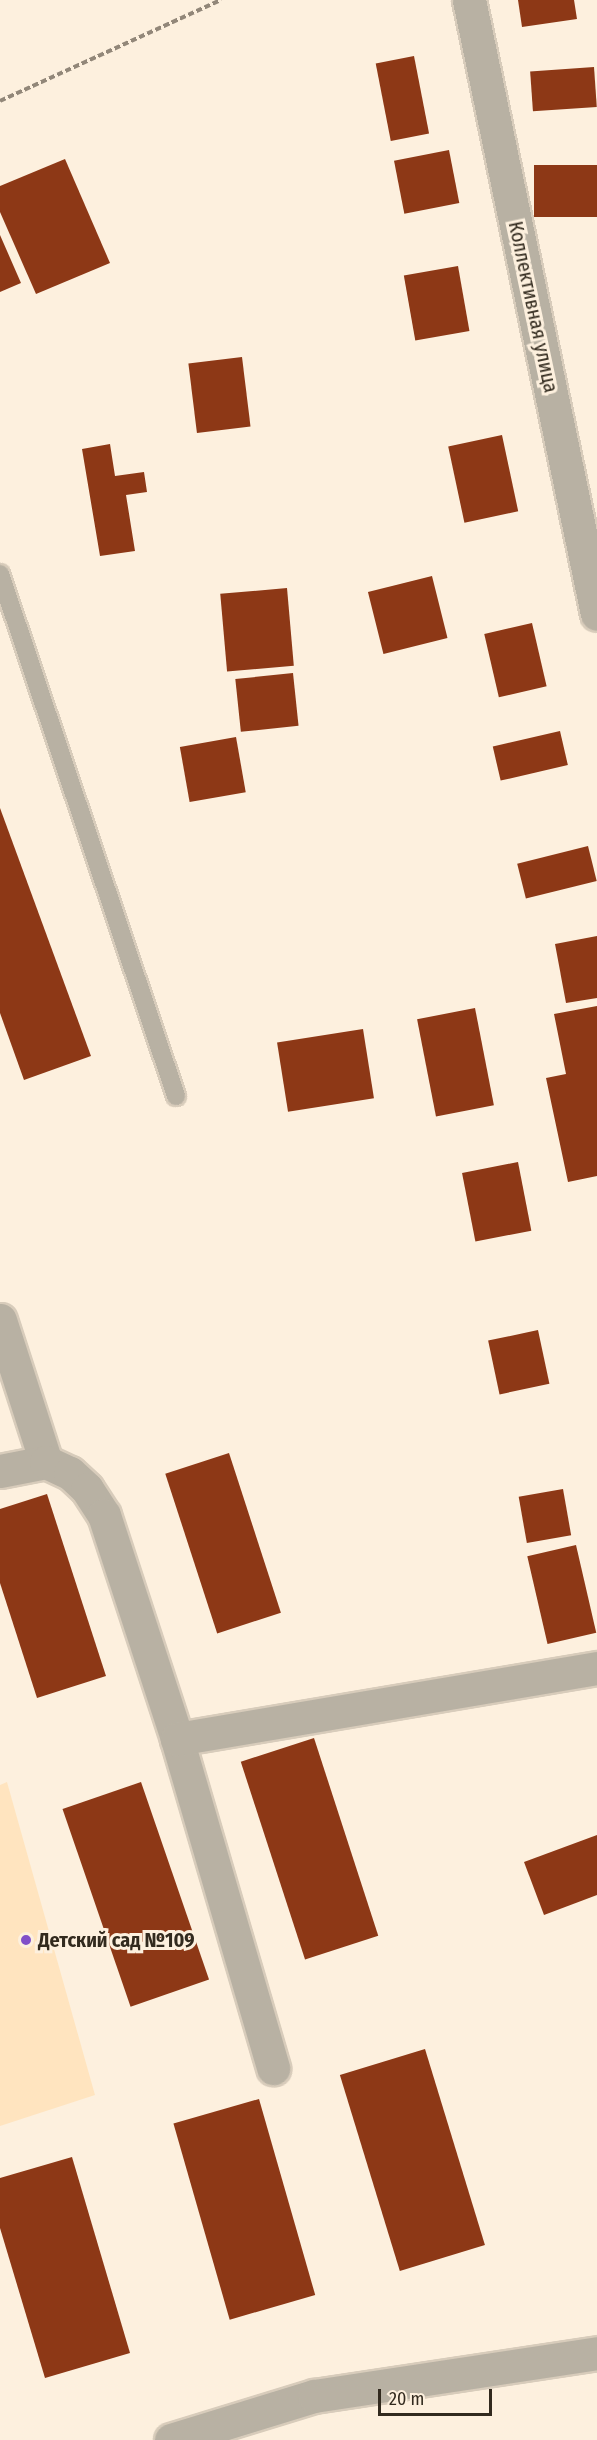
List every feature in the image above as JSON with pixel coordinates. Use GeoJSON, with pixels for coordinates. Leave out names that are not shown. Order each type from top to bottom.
{"type":"FeatureCollection","features":[{"type":"Feature","properties":{"kind":"street","name":"Коллективная улица"},"geometry":{"type":"LineString","coordinates":[[469,0],[597,614]]}},
{"type":"Feature","properties":{"kind":"street"},"geometry":{"type":"LineString","coordinates":[[0,1320],[46,1462]]}},
{"type":"Feature","properties":{"kind":"street"},"geometry":{"type":"LineString","coordinates":[[0,1471],[46,1462],[70,1473],[87,1489],[104,1515],[177,1738],[273,2068]]}},
{"type":"Feature","properties":{"kind":"street"},"geometry":{"type":"LineString","coordinates":[[177,1738],[597,1668]]}},
{"type":"Feature","properties":{"kind":"street"},"geometry":{"type":"LineString","coordinates":[[171,2440],[314,2396],[597,2354]]}},
{"type":"Feature","properties":{"kind":"lane"},"geometry":{"type":"LineString","coordinates":[[1,578],[176,1096]]}},
{"type":"Feature","properties":{"kind":"path"},"geometry":{"type":"LineString","coordinates":[[0,101],[221,0]]}},
{"type":"Feature","properties":{"kind":"shaded area","name":"Детский сад №109"},"geometry":{"type":"Polygon","coordinates":[[[7,1782],[95,2095],[0,2126],[0,1785],[7,1782]]]}},
{"type":"Feature","properties":{"kind":"building"},"geometry":{"type":"Polygon","coordinates":[[[518,0],[574,0],[577,19],[522,27],[518,0]]]}},
{"type":"Feature","properties":{"kind":"building"},"geometry":{"type":"Polygon","coordinates":[[[414,56],[429,134],[391,141],[376,63],[414,56]]]}},
{"type":"Feature","properties":{"kind":"building"},"geometry":{"type":"Polygon","coordinates":[[[594,67],[597,107],[533,111],[530,71],[594,67]]]}},
{"type":"Feature","properties":{"kind":"building"},"geometry":{"type":"Polygon","coordinates":[[[449,150],[459,203],[404,214],[394,161],[449,150]]]}},
{"type":"Feature","properties":{"kind":"building"},"geometry":{"type":"Polygon","coordinates":[[[65,159],[110,263],[36,294],[0,212],[0,186],[65,159]]]}},
{"type":"Feature","properties":{"kind":"building"},"geometry":{"type":"Polygon","coordinates":[[[534,165],[597,165],[597,217],[534,217],[534,165]]]}},
{"type":"Feature","properties":{"kind":"building"},"geometry":{"type":"Polygon","coordinates":[[[0,235],[21,283],[0,292],[0,235]]]}},
{"type":"Feature","properties":{"kind":"building"},"geometry":{"type":"Polygon","coordinates":[[[458,266],[469,331],[415,341],[404,276],[458,266]]]}},
{"type":"Feature","properties":{"kind":"building"},"geometry":{"type":"Polygon","coordinates":[[[242,357],[251,426],[197,433],[188,364],[242,357]]]}},
{"type":"Feature","properties":{"kind":"building"},"geometry":{"type":"Polygon","coordinates":[[[502,435],[518,511],[464,523],[448,446],[502,435]]]}},
{"type":"Feature","properties":{"kind":"building"},"geometry":{"type":"Polygon","coordinates":[[[110,444],[115,476],[144,472],[147,492],[126,495],[135,551],[100,556],[82,449],[110,444]]]}},
{"type":"Feature","properties":{"kind":"building"},"geometry":{"type":"Polygon","coordinates":[[[432,576],[447,638],[383,654],[368,592],[432,576]]]}},
{"type":"Feature","properties":{"kind":"building"},"geometry":{"type":"Polygon","coordinates":[[[287,588],[294,666],[227,672],[220,594],[287,588]]]}},
{"type":"Feature","properties":{"kind":"building"},"geometry":{"type":"Polygon","coordinates":[[[532,623],[547,686],[499,697],[484,634],[532,623]]]}},
{"type":"Feature","properties":{"kind":"building"},"geometry":{"type":"Polygon","coordinates":[[[293,673],[299,726],[241,732],[235,679],[293,673]]]}},
{"type":"Feature","properties":{"kind":"building"},"geometry":{"type":"Polygon","coordinates":[[[560,731],[568,765],[501,781],[493,747],[560,731]]]}},
{"type":"Feature","properties":{"kind":"building"},"geometry":{"type":"Polygon","coordinates":[[[236,737],[246,792],[190,802],[180,747],[236,737]]]}},
{"type":"Feature","properties":{"kind":"building"},"geometry":{"type":"Polygon","coordinates":[[[0,808],[91,1056],[24,1080],[0,1013],[0,808]]]}},
{"type":"Feature","properties":{"kind":"building"},"geometry":{"type":"Polygon","coordinates":[[[588,846],[597,881],[526,899],[517,864],[588,846]]]}},
{"type":"Feature","properties":{"kind":"building"},"geometry":{"type":"Polygon","coordinates":[[[597,936],[597,998],[566,1003],[555,944],[597,936]]]}},
{"type":"Feature","properties":{"kind":"building"},"geometry":{"type":"Polygon","coordinates":[[[597,1006],[597,1176],[568,1182],[546,1078],[566,1074],[554,1014],[597,1006]]]}},
{"type":"Feature","properties":{"kind":"building"},"geometry":{"type":"Polygon","coordinates":[[[475,1008],[494,1105],[436,1116],[417,1019],[475,1008]]]}},
{"type":"Feature","properties":{"kind":"building"},"geometry":{"type":"Polygon","coordinates":[[[363,1029],[374,1098],[288,1112],[277,1043],[363,1029]]]}},
{"type":"Feature","properties":{"kind":"building"},"geometry":{"type":"Polygon","coordinates":[[[518,1162],[531,1231],[475,1242],[462,1173],[518,1162]]]}},
{"type":"Feature","properties":{"kind":"building"},"geometry":{"type":"Polygon","coordinates":[[[538,1330],[549,1384],[500,1394],[488,1341],[538,1330]]]}},
{"type":"Feature","properties":{"kind":"building"},"geometry":{"type":"Polygon","coordinates":[[[229,1453],[281,1613],[217,1633],[165,1474],[229,1453]]]}},
{"type":"Feature","properties":{"kind":"building"},"geometry":{"type":"Polygon","coordinates":[[[563,1489],[571,1535],[527,1543],[519,1497],[563,1489]]]}},
{"type":"Feature","properties":{"kind":"building"},"geometry":{"type":"Polygon","coordinates":[[[47,1494],[106,1676],[37,1698],[0,1583],[0,1509],[47,1494]]]}},
{"type":"Feature","properties":{"kind":"building"},"geometry":{"type":"Polygon","coordinates":[[[576,1545],[596,1633],[548,1644],[527,1556],[576,1545]]]}},
{"type":"Feature","properties":{"kind":"building"},"geometry":{"type":"Polygon","coordinates":[[[314,1738],[378,1936],[305,1960],[241,1762],[314,1738]]]}},
{"type":"Feature","properties":{"kind":"building"},"geometry":{"type":"Polygon","coordinates":[[[141,1782],[209,1980],[131,2007],[63,1809],[141,1782]]]}},
{"type":"Feature","properties":{"kind":"building"},"geometry":{"type":"Polygon","coordinates":[[[597,1835],[597,1895],[544,1915],[524,1862],[597,1835]]]}},
{"type":"Feature","properties":{"kind":"building"},"geometry":{"type":"Polygon","coordinates":[[[425,2049],[485,2245],[400,2271],[340,2075],[425,2049]]]}},
{"type":"Feature","properties":{"kind":"building"},"geometry":{"type":"Polygon","coordinates":[[[259,2099],[315,2295],[230,2320],[173,2124],[259,2099]]]}},
{"type":"Feature","properties":{"kind":"building"},"geometry":{"type":"Polygon","coordinates":[[[72,2157],[130,2353],[45,2378],[0,2228],[0,2178],[72,2157]]]}},
{"type":"Feature","properties":{"kind":"place","name":"Детский сад №109"},"geometry":{"type":"Point","coordinates":[26,1940]}}]}
